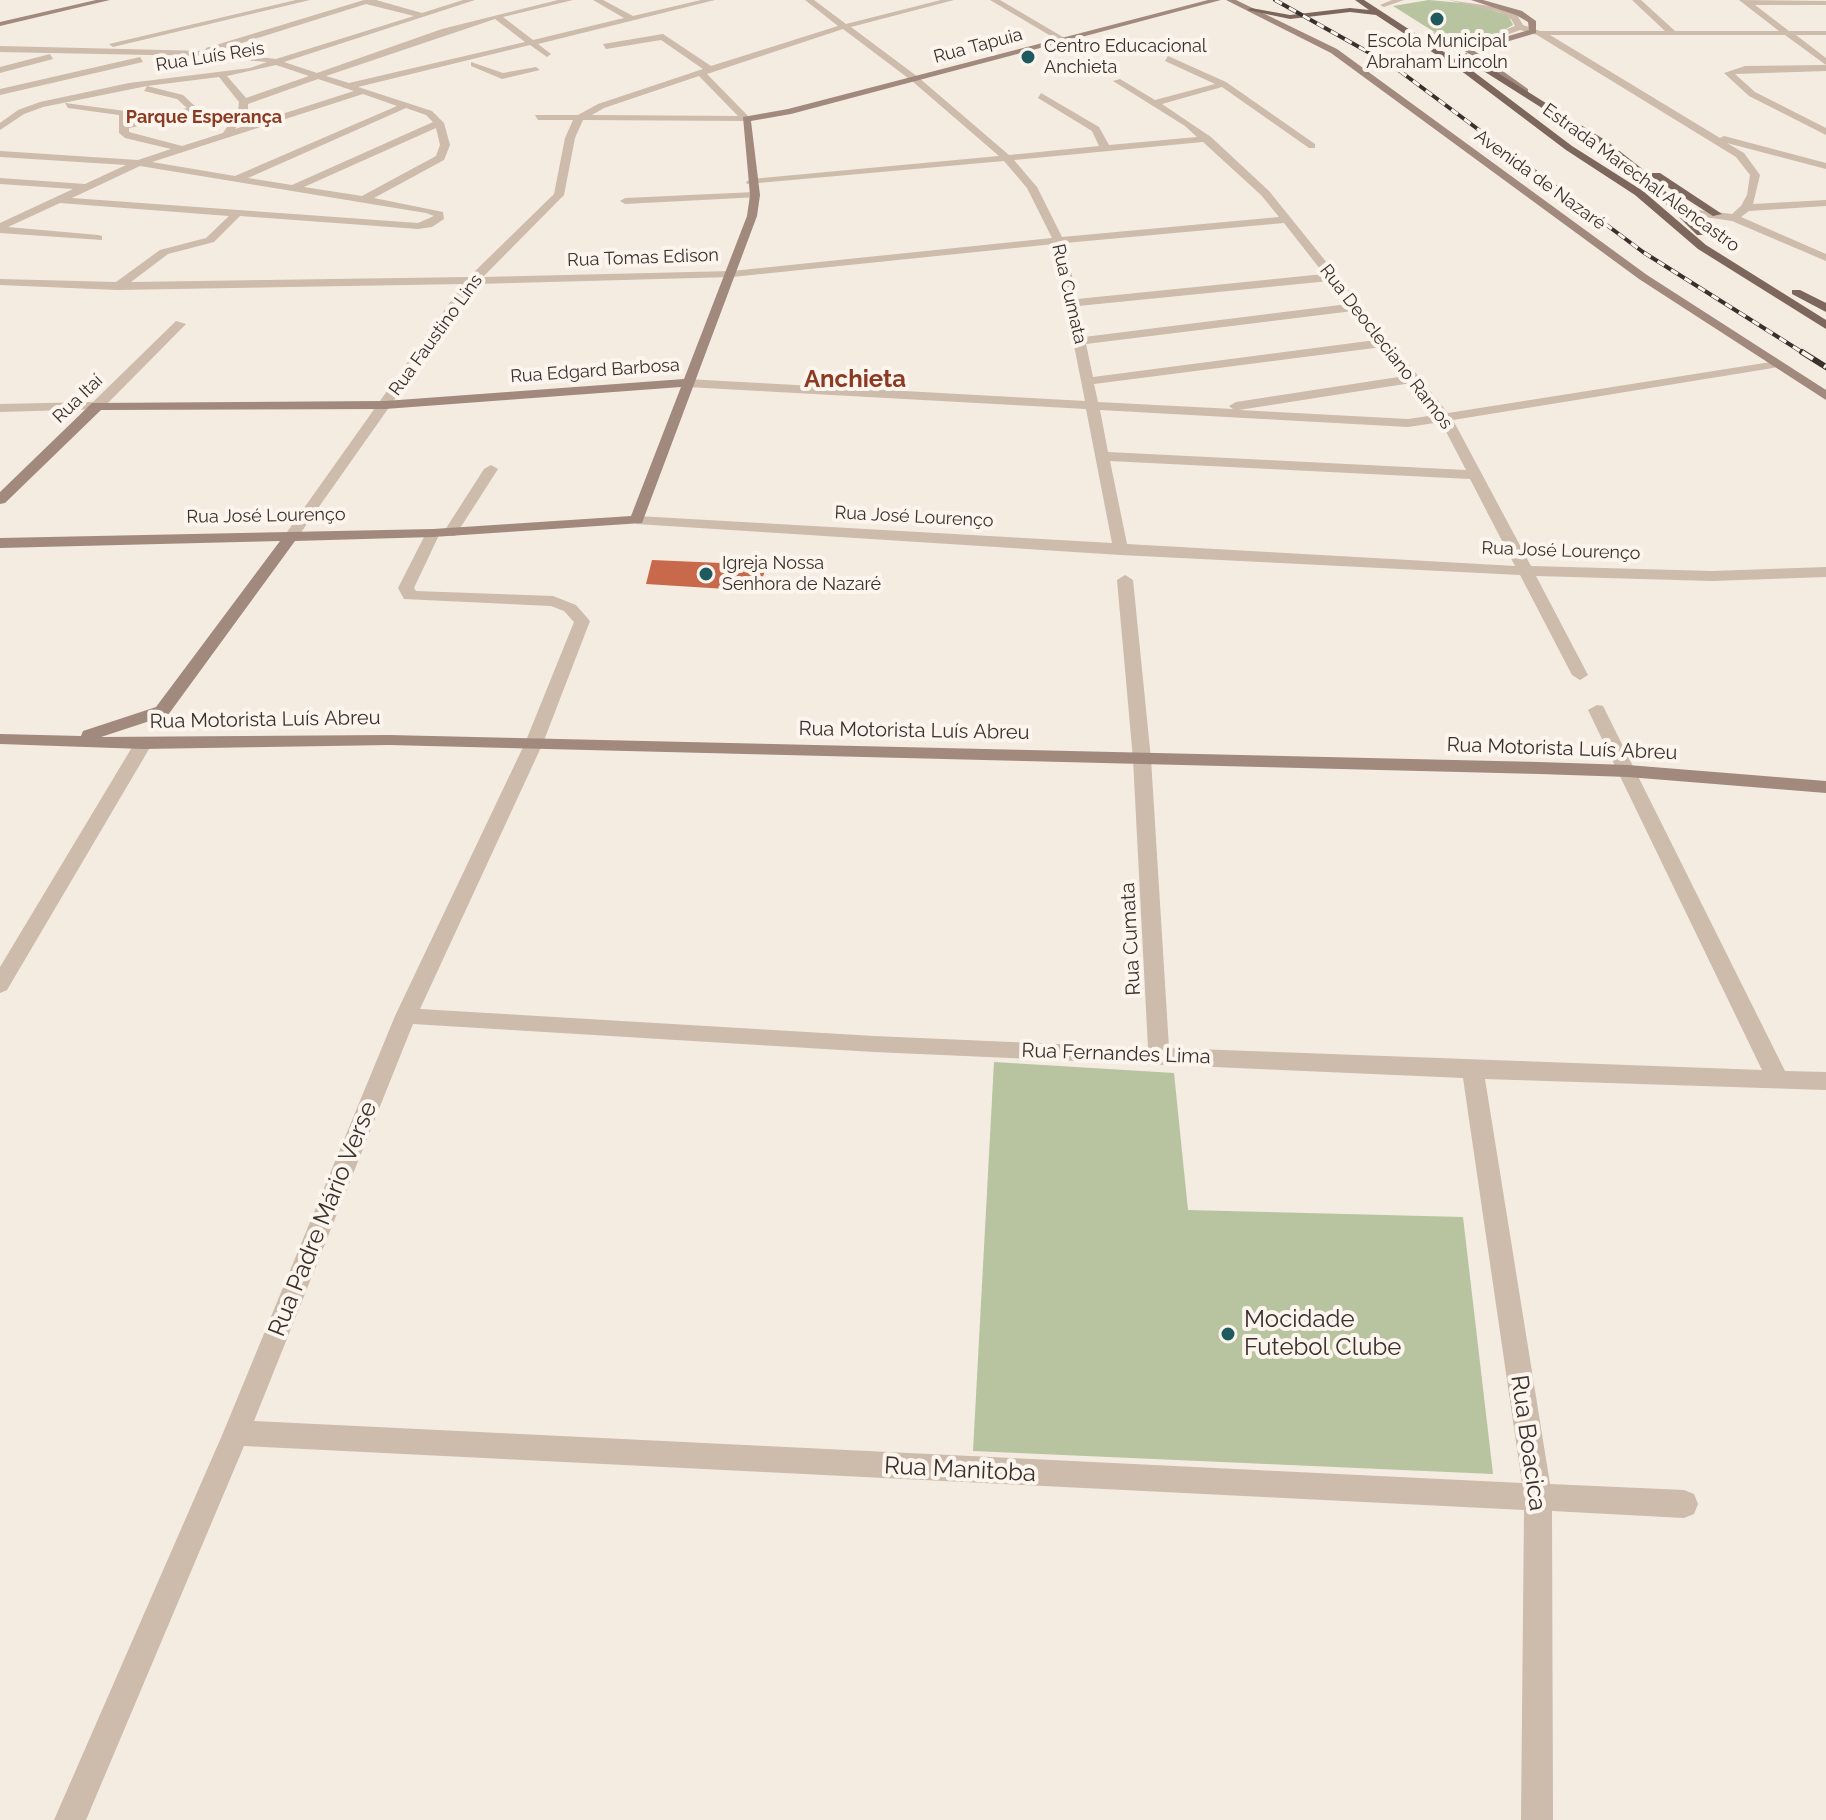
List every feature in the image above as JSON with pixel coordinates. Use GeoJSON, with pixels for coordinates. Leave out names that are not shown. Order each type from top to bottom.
{"type":"FeatureCollection","features":[{"type":"Feature","properties":{"kind":"main road"},"geometry":{"type":"LineString","coordinates":[[0,24],[106,0]]}},
{"type":"Feature","properties":{"kind":"main road","name":"Rua Tapuia"},"geometry":{"type":"LineString","coordinates":[[746,119],[788,112],[1217,0]]}},
{"type":"Feature","properties":{"kind":"main road","name":"Avenida de Nazaré"},"geometry":{"type":"LineString","coordinates":[[1230,0],[1334,51],[1540,205],[1773,364],[1826,396]]}},
{"type":"Feature","properties":{"kind":"main road"},"geometry":{"type":"LineString","coordinates":[[1242,0],[1269,14]]}},
{"type":"Feature","properties":{"kind":"main road","name":"Estrada Marechal Alencastro"},"geometry":{"type":"LineString","coordinates":[[1359,0],[1430,34],[1525,91]]}},
{"type":"Feature","properties":{"kind":"main road","name":"Estrada Marechal Alencastro"},"geometry":{"type":"LineString","coordinates":[[1374,0],[1569,148],[1639,193],[1702,247],[1826,325]]}},
{"type":"Feature","properties":{"kind":"main road"},"geometry":{"type":"LineString","coordinates":[[1475,1],[1519,13],[1536,30]]}},
{"type":"Feature","properties":{"kind":"main road"},"geometry":{"type":"LineString","coordinates":[[1251,10],[1290,19],[1334,51]]}},
{"type":"Feature","properties":{"kind":"main road"},"geometry":{"type":"LineString","coordinates":[[1290,19],[1339,11],[1384,10]]}},
{"type":"Feature","properties":{"kind":"main road","name":"Estrada Marechal Alencastro"},"geometry":{"type":"LineString","coordinates":[[1536,30],[1506,39],[1458,43],[1621,156],[1720,248],[1826,310]]}},
{"type":"Feature","properties":{"kind":"main road"},"geometry":{"type":"LineString","coordinates":[[637,520],[752,216],[755,195],[751,182],[746,119]]}},
{"type":"Feature","properties":{"kind":"main road"},"geometry":{"type":"LineString","coordinates":[[1536,123],[1558,126],[1569,121]]}},
{"type":"Feature","properties":{"kind":"main road"},"geometry":{"type":"LineString","coordinates":[[1569,148],[1573,142],[1605,144]]}},
{"type":"Feature","properties":{"kind":"main road"},"geometry":{"type":"LineString","coordinates":[[1621,156],[1717,214]]}},
{"type":"Feature","properties":{"kind":"main road"},"geometry":{"type":"LineString","coordinates":[[1796,307],[1826,310]]}},
{"type":"Feature","properties":{"kind":"main road","name":"Rua Edgard Barbosa"},"geometry":{"type":"LineString","coordinates":[[97,406],[385,405],[687,383]]}},
{"type":"Feature","properties":{"kind":"main road","name":"Rua Itaí"},"geometry":{"type":"LineString","coordinates":[[0,500],[97,406]]}},
{"type":"Feature","properties":{"kind":"main road","name":"Rua José Lourenço"},"geometry":{"type":"LineString","coordinates":[[0,543],[450,533],[637,520]]}},
{"type":"Feature","properties":{"kind":"main road","name":"Rua Faustino Lins"},"geometry":{"type":"LineString","coordinates":[[162,711],[292,535]]}},
{"type":"Feature","properties":{"kind":"main road"},"geometry":{"type":"LineString","coordinates":[[66,740],[162,711],[161,717],[169,728],[201,742]]}},
{"type":"Feature","properties":{"kind":"main road","name":"Rua Motorista Luís Abreu"},"geometry":{"type":"LineString","coordinates":[[0,739],[143,744],[534,743],[1628,771],[1826,787]]}},
{"type":"Feature","properties":{"kind":"street"},"geometry":{"type":"LineString","coordinates":[[0,70],[306,0]]}},
{"type":"Feature","properties":{"kind":"street","name":"Rua Luís Reis"},"geometry":{"type":"LineString","coordinates":[[0,127],[36,106],[150,82],[221,74],[278,62],[469,0]]}},
{"type":"Feature","properties":{"kind":"street"},"geometry":{"type":"LineString","coordinates":[[244,102],[445,31],[569,0]]}},
{"type":"Feature","properties":{"kind":"street"},"geometry":{"type":"LineString","coordinates":[[597,0],[632,19]]}},
{"type":"Feature","properties":{"kind":"street"},"geometry":{"type":"LineString","coordinates":[[664,0],[678,8]]}},
{"type":"Feature","properties":{"kind":"street"},"geometry":{"type":"LineString","coordinates":[[413,65],[423,67],[481,55],[578,28],[711,0]]}},
{"type":"Feature","properties":{"kind":"street"},"geometry":{"type":"LineString","coordinates":[[811,2],[829,0]]}},
{"type":"Feature","properties":{"kind":"street"},"geometry":{"type":"LineString","coordinates":[[579,118],[601,106],[843,26],[950,0]]}},
{"type":"Feature","properties":{"kind":"street"},"geometry":{"type":"LineString","coordinates":[[994,0],[1064,40]]}},
{"type":"Feature","properties":{"kind":"street"},"geometry":{"type":"LineString","coordinates":[[1384,10],[1400,0]]}},
{"type":"Feature","properties":{"kind":"street"},"geometry":{"type":"LineString","coordinates":[[1452,0],[1475,1],[1508,13],[1520,26],[1536,30],[1589,34],[1826,33]]}},
{"type":"Feature","properties":{"kind":"street"},"geometry":{"type":"LineString","coordinates":[[1636,0],[1674,34]]}},
{"type":"Feature","properties":{"kind":"street"},"geometry":{"type":"LineString","coordinates":[[179,65],[200,53],[252,35],[369,1],[421,15]]}},
{"type":"Feature","properties":{"kind":"street"},"geometry":{"type":"LineString","coordinates":[[1745,1],[1826,3]]}},
{"type":"Feature","properties":{"kind":"street"},"geometry":{"type":"LineString","coordinates":[[1745,1],[1791,33],[1826,65]]}},
{"type":"Feature","properties":{"kind":"street","name":"Rua Cumata"},"geometry":{"type":"LineString","coordinates":[[811,2],[915,79],[1005,156],[1032,187],[1059,241],[1121,550]]}},
{"type":"Feature","properties":{"kind":"street"},"geometry":{"type":"LineString","coordinates":[[496,16],[547,54],[533,55]]}},
{"type":"Feature","properties":{"kind":"street"},"geometry":{"type":"LineString","coordinates":[[309,19],[335,23]]}},
{"type":"Feature","properties":{"kind":"street"},"geometry":{"type":"LineString","coordinates":[[349,25],[375,30]]}},
{"type":"Feature","properties":{"kind":"street"},"geometry":{"type":"LineString","coordinates":[[1430,34],[1477,38],[1506,34],[1520,26]]}},
{"type":"Feature","properties":{"kind":"street"},"geometry":{"type":"LineString","coordinates":[[1536,30],[1740,155],[1755,175],[1746,208],[1734,218]]}},
{"type":"Feature","properties":{"kind":"street"},"geometry":{"type":"LineString","coordinates":[[445,31],[457,39]]}},
{"type":"Feature","properties":{"kind":"street"},"geometry":{"type":"LineString","coordinates":[[252,35],[283,39]]}},
{"type":"Feature","properties":{"kind":"street"},"geometry":{"type":"LineString","coordinates":[[606,46],[663,37],[705,71],[746,119]]}},
{"type":"Feature","properties":{"kind":"street"},"geometry":{"type":"LineString","coordinates":[[298,41],[329,45]]}},
{"type":"Feature","properties":{"kind":"street"},"geometry":{"type":"LineString","coordinates":[[396,47],[405,54]]}},
{"type":"Feature","properties":{"kind":"street"},"geometry":{"type":"LineString","coordinates":[[469,47],[481,55]]}},
{"type":"Feature","properties":{"kind":"street"},"geometry":{"type":"LineString","coordinates":[[0,49],[200,53],[278,62],[429,113],[439,123],[445,145],[440,158],[362,200]]}},
{"type":"Feature","properties":{"kind":"street"},"geometry":{"type":"LineString","coordinates":[[3,90],[171,53]]}},
{"type":"Feature","properties":{"kind":"street"},"geometry":{"type":"LineString","coordinates":[[349,86],[413,65],[474,64],[519,57]]}},
{"type":"Feature","properties":{"kind":"street"},"geometry":{"type":"LineString","coordinates":[[1168,59],[1223,84],[1312,146]]}},
{"type":"Feature","properties":{"kind":"street"},"geometry":{"type":"LineString","coordinates":[[474,64],[502,76],[536,70]]}},
{"type":"Feature","properties":{"kind":"street"},"geometry":{"type":"LineString","coordinates":[[1826,65],[1732,70],[1728,73],[1728,77],[1752,94],[1826,132]]}},
{"type":"Feature","properties":{"kind":"street"},"geometry":{"type":"LineString","coordinates":[[15,67],[55,79]]}},
{"type":"Feature","properties":{"kind":"street"},"geometry":{"type":"LineString","coordinates":[[150,82],[169,71]]}},
{"type":"Feature","properties":{"kind":"street"},"geometry":{"type":"LineString","coordinates":[[221,74],[244,102],[243,111],[225,137]]}},
{"type":"Feature","properties":{"kind":"street","name":"Rua Deocleciano Ramos"},"geometry":{"type":"LineString","coordinates":[[1117,81],[1156,103],[1208,139],[1265,193],[1446,419],[1580,675]]}},
{"type":"Feature","properties":{"kind":"street"},"geometry":{"type":"LineString","coordinates":[[1156,103],[1223,84]]}},
{"type":"Feature","properties":{"kind":"street"},"geometry":{"type":"LineString","coordinates":[[124,126],[181,115],[193,109],[170,93],[129,86]]}},
{"type":"Feature","properties":{"kind":"street"},"geometry":{"type":"LineString","coordinates":[[0,228],[139,163],[364,91]]}},
{"type":"Feature","properties":{"kind":"street"},"geometry":{"type":"LineString","coordinates":[[1041,96],[1096,129],[1105,148]]}},
{"type":"Feature","properties":{"kind":"street"},"geometry":{"type":"LineString","coordinates":[[16,106],[113,110],[125,116],[124,133],[128,136],[184,149]]}},
{"type":"Feature","properties":{"kind":"street"},"geometry":{"type":"LineString","coordinates":[[238,178],[404,106]]}},
{"type":"Feature","properties":{"kind":"street"},"geometry":{"type":"LineString","coordinates":[[538,117],[746,119]]}},
{"type":"Feature","properties":{"kind":"street"},"geometry":{"type":"LineString","coordinates":[[283,118],[304,123]]}},
{"type":"Feature","properties":{"kind":"street","name":"Rua Faustino Lins"},"geometry":{"type":"LineString","coordinates":[[292,535],[471,282],[559,195],[570,138],[579,118]]}},
{"type":"Feature","properties":{"kind":"street"},"geometry":{"type":"LineString","coordinates":[[295,187],[439,123]]}},
{"type":"Feature","properties":{"kind":"street"},"geometry":{"type":"LineString","coordinates":[[1713,136],[1826,166]]}},
{"type":"Feature","properties":{"kind":"street"},"geometry":{"type":"LineString","coordinates":[[751,182],[1208,139]]}},
{"type":"Feature","properties":{"kind":"street"},"geometry":{"type":"LineString","coordinates":[[0,154],[139,163],[295,187],[439,214],[432,223],[418,226],[60,200]]}},
{"type":"Feature","properties":{"kind":"street"},"geometry":{"type":"LineString","coordinates":[[0,181],[86,187]]}},
{"type":"Feature","properties":{"kind":"street"},"geometry":{"type":"LineString","coordinates":[[625,201],[755,195]]}},
{"type":"Feature","properties":{"kind":"street"},"geometry":{"type":"LineString","coordinates":[[1746,208],[1826,203]]}},
{"type":"Feature","properties":{"kind":"street"},"geometry":{"type":"LineString","coordinates":[[1681,211],[1734,218],[1826,258]]}},
{"type":"Feature","properties":{"kind":"street"},"geometry":{"type":"LineString","coordinates":[[0,212],[28,214]]}},
{"type":"Feature","properties":{"kind":"street"},"geometry":{"type":"LineString","coordinates":[[117,286],[164,252],[210,240],[236,215]]}},
{"type":"Feature","properties":{"kind":"street","name":"Rua Tomas Edison"},"geometry":{"type":"LineString","coordinates":[[0,282],[117,286],[471,282],[732,274],[1284,220]]}},
{"type":"Feature","properties":{"kind":"street"},"geometry":{"type":"LineString","coordinates":[[0,228],[98,238]]}},
{"type":"Feature","properties":{"kind":"street"},"geometry":{"type":"LineString","coordinates":[[1070,303],[1330,277]]}},
{"type":"Feature","properties":{"kind":"street"},"geometry":{"type":"LineString","coordinates":[[1080,341],[1354,307]]}},
{"type":"Feature","properties":{"kind":"street","name":"Rua Itaí"},"geometry":{"type":"LineString","coordinates":[[97,406],[180,324]]}},
{"type":"Feature","properties":{"kind":"street"},"geometry":{"type":"LineString","coordinates":[[1088,381],[1383,343]]}},
{"type":"Feature","properties":{"kind":"street"},"geometry":{"type":"LineString","coordinates":[[1193,412],[1397,423],[1446,419],[1773,364]]}},
{"type":"Feature","properties":{"kind":"street"},"geometry":{"type":"LineString","coordinates":[[1193,412],[1413,379]]}},
{"type":"Feature","properties":{"kind":"street","name":"Rua Edgard Barbosa"},"geometry":{"type":"LineString","coordinates":[[687,383],[1193,412]]}},
{"type":"Feature","properties":{"kind":"street","name":"Rua Edgard Barbosa"},"geometry":{"type":"LineString","coordinates":[[0,408],[97,406]]}},
{"type":"Feature","properties":{"kind":"street"},"geometry":{"type":"LineString","coordinates":[[1101,456],[1476,475]]}},
{"type":"Feature","properties":{"kind":"street"},"geometry":{"type":"LineString","coordinates":[[450,533],[491,469]]}},
{"type":"Feature","properties":{"kind":"street","name":"Rua José Lourenço"},"geometry":{"type":"LineString","coordinates":[[637,520],[1527,571],[1712,576],[1826,572]]}},
{"type":"Feature","properties":{"kind":"street","name":"Rua Padre Mário Verse"},"geometry":{"type":"LineString","coordinates":[[70,1820],[236,1433],[406,1016],[534,743],[582,621],[570,608],[553,601],[410,596],[406,588],[433,533]]}},
{"type":"Feature","properties":{"kind":"street","name":"Rua Cumata"},"geometry":{"type":"LineString","coordinates":[[1125,580],[1142,759],[1159,1056]]}},
{"type":"Feature","properties":{"kind":"street"},"geometry":{"type":"LineString","coordinates":[[1597,710],[1777,1078]]}},
{"type":"Feature","properties":{"kind":"street"},"geometry":{"type":"LineString","coordinates":[[0,985],[143,744]]}},
{"type":"Feature","properties":{"kind":"street","name":"Rua Fernandes Lima"},"geometry":{"type":"LineString","coordinates":[[406,1016],[874,1044],[1473,1070],[1826,1081]]}},
{"type":"Feature","properties":{"kind":"street","name":"Rua Boacica"},"geometry":{"type":"LineString","coordinates":[[1473,1070],[1538,1499],[1537,1820]]}},
{"type":"Feature","properties":{"kind":"street","name":"Rua Manitoba"},"geometry":{"type":"LineString","coordinates":[[236,1433],[1684,1504]]}},
{"type":"Feature","properties":{"kind":"green space"},"geometry":{"type":"Polygon","coordinates":[[[1429,0],[1472,4],[1509,17],[1513,25],[1486,36],[1436,33],[1393,6],[1429,0]]]}},
{"type":"Feature","properties":{"kind":"green space","name":"Mocidade Futebol Clube"},"geometry":{"type":"Polygon","coordinates":[[[994,1062],[1174,1073],[1188,1210],[1463,1217],[1493,1474],[973,1451],[994,1062]]]}},
{"type":"Feature","properties":{"kind":"building","name":"Igreja Nossa Senhora de Nazaré"},"geometry":{"type":"Polygon","coordinates":[[[652,560],[767,565],[758,591],[646,584],[652,560]]]}},
{"type":"Feature","properties":{"kind":"railway"},"geometry":{"type":"LineString","coordinates":[[1275,0],[1393,66],[1643,252],[1805,354]]}},
{"type":"Feature","properties":{"kind":"railway"},"geometry":{"type":"LineString","coordinates":[[1802,352],[1826,367]]}},
{"type":"Feature","properties":{"kind":"place","name":"Escola Municipal Abraham Lincoln"},"geometry":{"type":"Point","coordinates":[1437,19]}},
{"type":"Feature","properties":{"kind":"place","name":"Centro Educacional Anchieta"},"geometry":{"type":"Point","coordinates":[1028,57]}},
{"type":"Feature","properties":{"kind":"place","name":"Igreja Nossa Senhora de Nazaré"},"geometry":{"type":"Point","coordinates":[706,574]}},
{"type":"Feature","properties":{"kind":"place","name":"Mocidade Futebol Clube"},"geometry":{"type":"Point","coordinates":[1228,1334]}},
{"type":"Feature","properties":{"kind":"district","name":"Parque Esperança"},"geometry":{"type":"Point","coordinates":[204,118]}},
{"type":"Feature","properties":{"kind":"district","name":"Anchieta"},"geometry":{"type":"Point","coordinates":[855,380]}}]}
